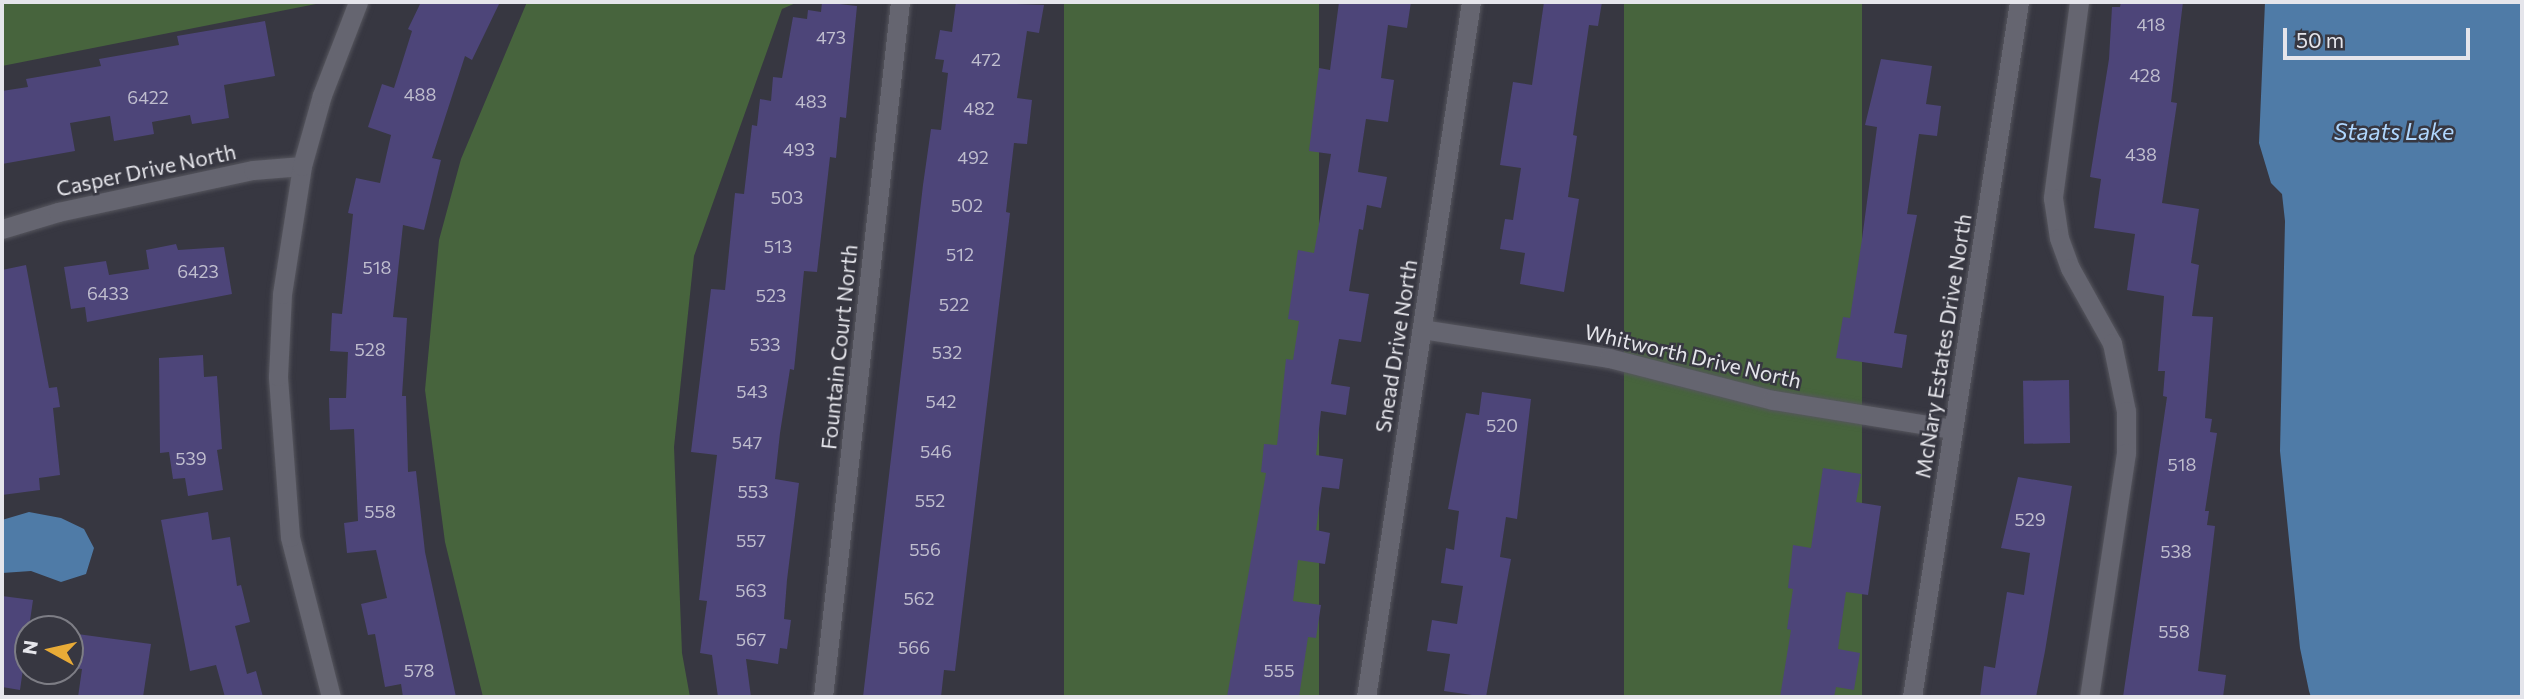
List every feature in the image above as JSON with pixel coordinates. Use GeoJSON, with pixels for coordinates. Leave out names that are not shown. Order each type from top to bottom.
{"type":"FeatureCollection","features":[{"type":"Feature","properties":{"kind":"street"},"geometry":{"type":"LineString","coordinates":[[331,697],[289,537],[280,456],[282,294],[302,166],[322,95],[358,2]]}},
{"type":"Feature","properties":{"kind":"street","name":"Fountain Court North"},"geometry":{"type":"LineString","coordinates":[[823,697],[900,2]]}},
{"type":"Feature","properties":{"kind":"street","name":"Snead Drive North"},"geometry":{"type":"LineString","coordinates":[[1366,697],[1471,2]]}},
{"type":"Feature","properties":{"kind":"street","name":"McNary Estates Drive North"},"geometry":{"type":"LineString","coordinates":[[1912,697],[2019,2]]}},
{"type":"Feature","properties":{"kind":"street"},"geometry":{"type":"LineString","coordinates":[[2079,2],[2056,145],[2053,198],[2059,238],[2070,268],[2112,343],[2126,411],[2126,453],[2089,697]]}},
{"type":"Feature","properties":{"kind":"street","name":"Casper Drive North"},"geometry":{"type":"LineString","coordinates":[[2,229],[58,212],[253,170],[302,166]]}},
{"type":"Feature","properties":{"kind":"street","name":"Whitworth Drive North"},"geometry":{"type":"LineString","coordinates":[[1422,329],[1609,358],[1773,400],[1954,429]]}},
{"type":"Feature","properties":{"kind":"green space"},"geometry":{"type":"Polygon","coordinates":[[[2,2],[326,2],[2,66],[2,2]]]}},
{"type":"Feature","properties":{"kind":"green space"},"geometry":{"type":"Polygon","coordinates":[[[527,2],[798,2],[782,9],[694,256],[674,447],[682,653],[690,697],[483,697],[445,542],[425,390],[439,240],[461,159],[527,2]]]}},
{"type":"Feature","properties":{"kind":"green space"},"geometry":{"type":"Polygon","coordinates":[[[1064,2],[1319,2],[1319,697],[1064,697],[1064,2]]]}},
{"type":"Feature","properties":{"kind":"green space"},"geometry":{"type":"Polygon","coordinates":[[[1624,2],[1862,2],[1862,697],[1624,697],[1624,2]]]}},
{"type":"Feature","properties":{"kind":"water","name":"Staats Lake"},"geometry":{"type":"Polygon","coordinates":[[[2265,2],[2522,2],[2522,697],[2311,697],[2300,648],[2280,451],[2285,221],[2282,194],[2271,183],[2259,143],[2265,2]]]}},
{"type":"Feature","properties":{"kind":"water"},"geometry":{"type":"Polygon","coordinates":[[[29,512],[61,518],[84,529],[94,548],[86,574],[61,582],[31,571],[2,573],[2,520],[29,512]]]}},
{"type":"Feature","properties":{"kind":"building"},"geometry":{"type":"Polygon","coordinates":[[[421,2],[500,2],[472,60],[465,56],[432,158],[441,160],[424,230],[403,225],[393,317],[407,318],[402,396],[406,396],[408,472],[416,471],[425,552],[456,697],[403,697],[401,684],[385,687],[375,634],[368,635],[361,604],[387,598],[376,550],[347,553],[344,523],[358,521],[354,429],[330,430],[329,398],[346,398],[348,352],[330,351],[332,313],[342,314],[353,214],[348,213],[356,178],[380,183],[391,135],[368,127],[382,84],[394,88],[412,31],[408,29],[421,2]]]}},
{"type":"Feature","properties":{"kind":"building"},"geometry":{"type":"Polygon","coordinates":[[[822,2],[857,6],[846,118],[840,117],[836,158],[830,157],[817,272],[804,271],[794,370],[790,369],[780,433],[775,479],[799,483],[784,619],[791,620],[787,649],[780,648],[778,664],[746,659],[751,697],[718,697],[712,655],[700,653],[707,601],[699,600],[717,455],[691,452],[711,289],[725,290],[735,193],[744,194],[752,125],[757,126],[760,99],[771,101],[773,77],[782,78],[793,17],[807,19],[808,10],[821,12],[822,2]]]}},
{"type":"Feature","properties":{"kind":"building"},"geometry":{"type":"Polygon","coordinates":[[[956,2],[1044,5],[1039,33],[1027,31],[1017,98],[1032,100],[1027,144],[1014,143],[1006,212],[1010,213],[955,671],[944,670],[941,697],[863,697],[923,185],[931,129],[941,130],[948,73],[942,72],[944,60],[935,59],[940,30],[952,32],[956,2]]]}},
{"type":"Feature","properties":{"kind":"building"},"geometry":{"type":"Polygon","coordinates":[[[1339,2],[1411,2],[1407,28],[1388,25],[1381,78],[1394,80],[1388,122],[1366,119],[1358,172],[1387,177],[1381,208],[1367,205],[1363,230],[1359,229],[1349,291],[1369,294],[1361,342],[1339,339],[1331,384],[1350,387],[1346,415],[1321,411],[1316,455],[1343,459],[1339,489],[1322,487],[1316,530],[1330,533],[1325,564],[1298,560],[1293,601],[1321,605],[1316,638],[1308,637],[1299,697],[1227,697],[1266,473],[1261,472],[1264,444],[1277,445],[1286,359],[1293,360],[1299,321],[1288,319],[1298,250],[1314,253],[1331,154],[1309,151],[1319,68],[1330,70],[1339,2]]]}},
{"type":"Feature","properties":{"kind":"building"},"geometry":{"type":"Polygon","coordinates":[[[1544,2],[1602,2],[1598,26],[1589,25],[1573,135],[1577,136],[1568,197],[1579,199],[1564,292],[1520,284],[1525,253],[1500,249],[1505,219],[1513,220],[1521,168],[1500,165],[1513,82],[1532,85],[1544,2]]]}},
{"type":"Feature","properties":{"kind":"building"},"geometry":{"type":"Polygon","coordinates":[[[2121,2],[2183,2],[2171,102],[2177,103],[2162,203],[2199,209],[2191,263],[2199,265],[2192,316],[2213,317],[2205,418],[2212,419],[2210,432],[2217,433],[2205,511],[2209,511],[2207,525],[2215,526],[2198,671],[2226,675],[2223,697],[2123,697],[2167,397],[2163,396],[2165,371],[2158,371],[2164,296],[2127,290],[2135,234],[2094,228],[2101,179],[2090,177],[2109,59],[2112,7],[2120,7],[2121,2]]]}},
{"type":"Feature","properties":{"kind":"building"},"geometry":{"type":"Polygon","coordinates":[[[265,21],[275,76],[224,85],[229,118],[192,124],[190,115],[152,122],[154,134],[114,141],[110,116],[70,123],[75,151],[2,164],[2,91],[28,87],[26,79],[101,66],[99,59],[179,45],[177,36],[265,21]]]}},
{"type":"Feature","properties":{"kind":"building"},"geometry":{"type":"Polygon","coordinates":[[[1881,59],[1932,66],[1926,104],[1941,106],[1937,136],[1919,134],[1907,214],[1917,215],[1894,333],[1907,335],[1902,368],[1836,358],[1843,317],[1850,318],[1862,239],[1877,127],[1865,125],[1881,59]]]}},
{"type":"Feature","properties":{"kind":"building"},"geometry":{"type":"Polygon","coordinates":[[[176,244],[178,250],[224,247],[232,294],[87,322],[85,307],[71,309],[64,267],[106,261],[109,275],[149,269],[146,250],[176,244]]]}},
{"type":"Feature","properties":{"kind":"building"},"geometry":{"type":"Polygon","coordinates":[[[26,265],[49,388],[57,387],[60,407],[53,408],[60,475],[39,478],[40,490],[2,495],[2,270],[26,265]]]}},
{"type":"Feature","properties":{"kind":"building"},"geometry":{"type":"Polygon","coordinates":[[[203,355],[204,377],[217,376],[222,449],[217,450],[223,490],[188,496],[185,478],[173,479],[169,452],[160,453],[159,358],[203,355]]]}},
{"type":"Feature","properties":{"kind":"building"},"geometry":{"type":"Polygon","coordinates":[[[2069,380],[2070,443],[2024,444],[2023,381],[2069,380]]]}},
{"type":"Feature","properties":{"kind":"building"},"geometry":{"type":"Polygon","coordinates":[[[1482,392],[1531,399],[1517,519],[1506,517],[1500,557],[1511,559],[1486,697],[1444,691],[1450,654],[1427,651],[1432,620],[1457,624],[1463,586],[1441,583],[1446,548],[1454,550],[1459,511],[1448,509],[1466,413],[1479,415],[1482,392]]]}},
{"type":"Feature","properties":{"kind":"building"},"geometry":{"type":"Polygon","coordinates":[[[1823,468],[1861,474],[1856,502],[1881,506],[1868,595],[1846,592],[1838,649],[1860,653],[1854,690],[1836,687],[1834,697],[1780,697],[1791,630],[1787,629],[1793,589],[1788,588],[1793,545],[1811,548],[1823,468]]]}},
{"type":"Feature","properties":{"kind":"building"},"geometry":{"type":"Polygon","coordinates":[[[2018,477],[2072,486],[2045,651],[2036,697],[1980,697],[1984,666],[1995,668],[2007,592],[2024,595],[2030,553],[2001,548],[2018,477]]]}},
{"type":"Feature","properties":{"kind":"building"},"geometry":{"type":"Polygon","coordinates":[[[208,512],[212,540],[230,537],[237,586],[241,585],[250,622],[235,626],[247,674],[256,671],[263,697],[225,697],[216,665],[190,671],[161,520],[208,512]]]}},
{"type":"Feature","properties":{"kind":"building"},"geometry":{"type":"Polygon","coordinates":[[[2,596],[33,600],[31,615],[14,615],[14,685],[21,685],[20,690],[2,687],[2,596]]]}},
{"type":"Feature","properties":{"kind":"building"},"geometry":{"type":"Polygon","coordinates":[[[84,635],[151,644],[143,697],[78,697],[80,685],[84,685],[84,635]]]}}]}
